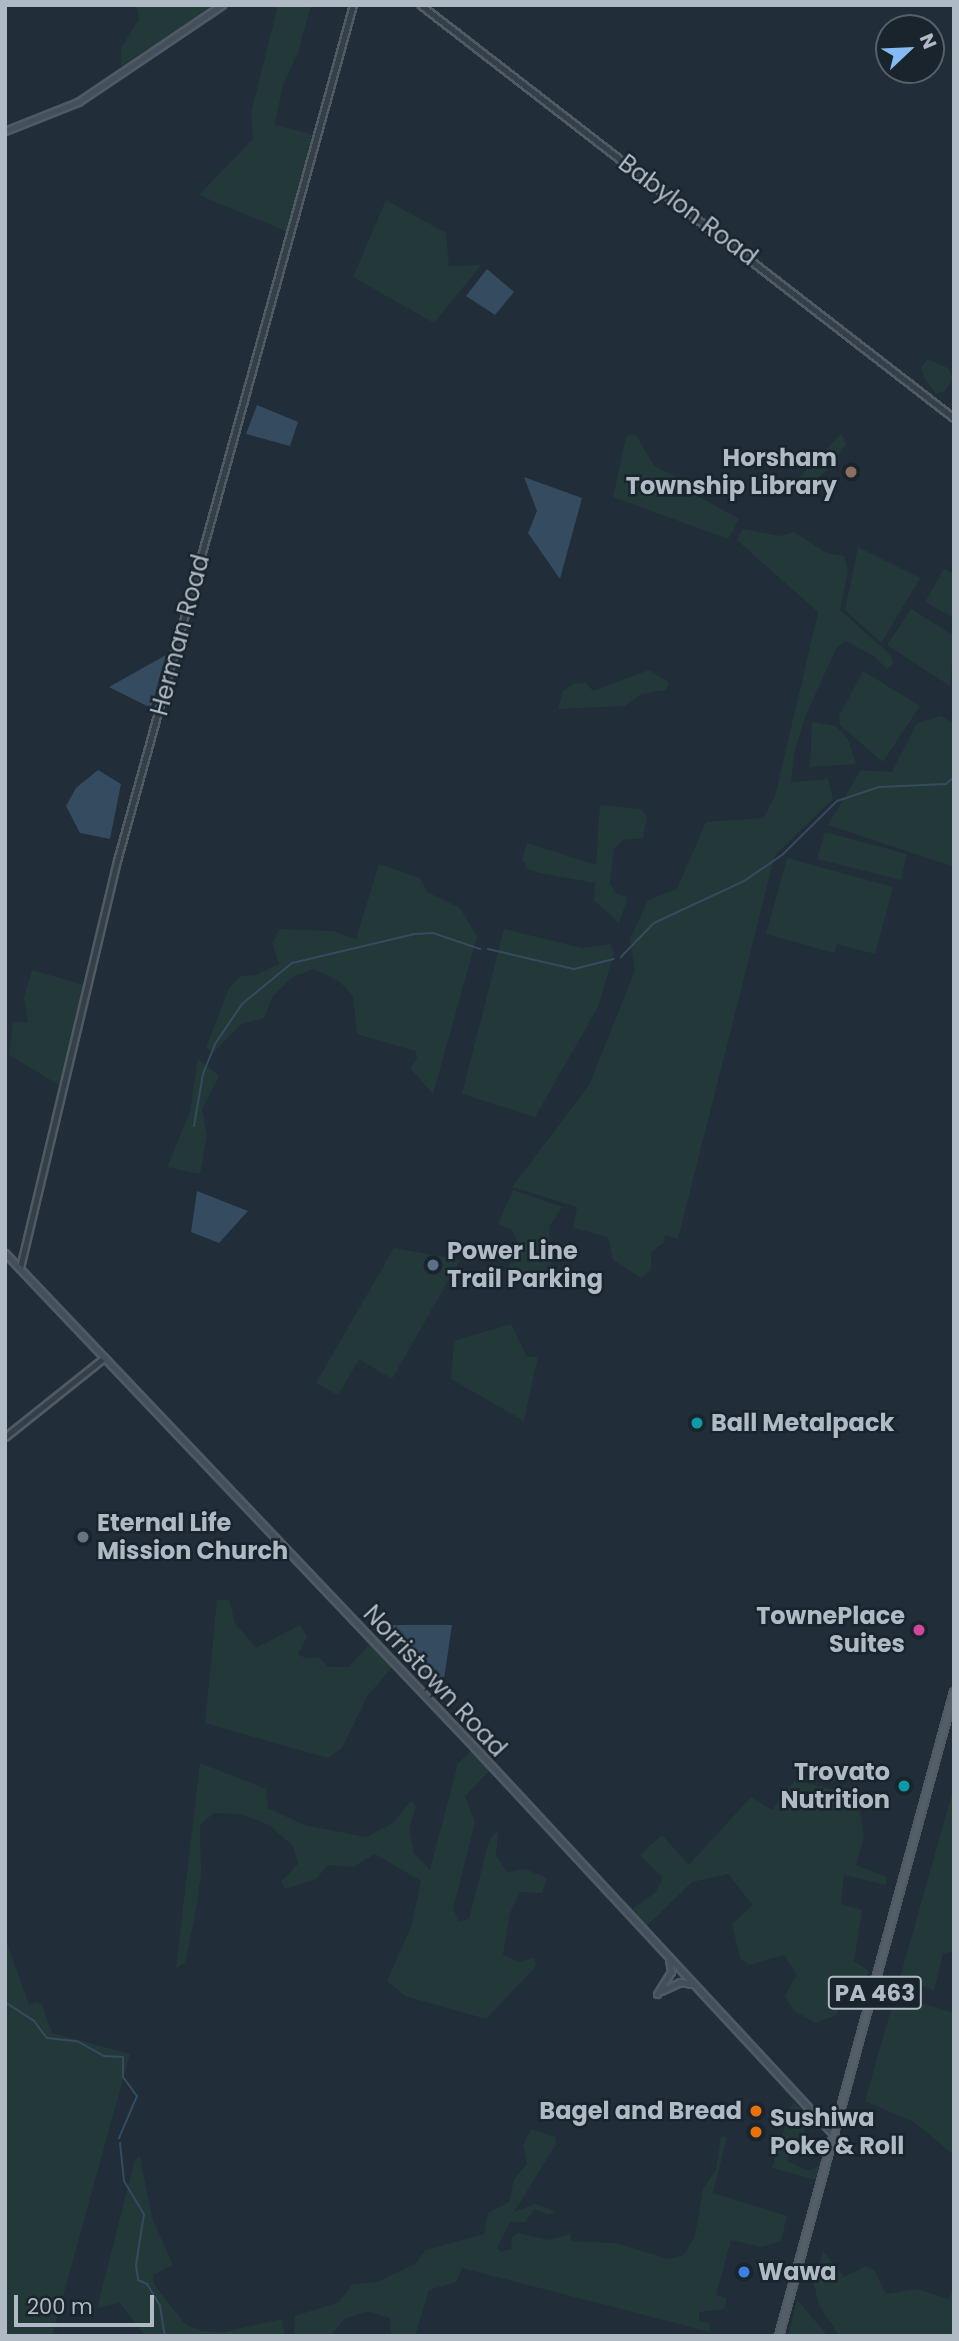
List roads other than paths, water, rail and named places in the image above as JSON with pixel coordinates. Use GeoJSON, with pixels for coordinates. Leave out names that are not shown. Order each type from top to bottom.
{"type":"FeatureCollection","features":[{"type":"Feature","properties":{"kind":"main road"},"geometry":{"type":"LineString","coordinates":[[5,131],[78,102],[222,5]]}},
{"type":"Feature","properties":{"kind":"main road","name":"Norristown Road"},"geometry":{"type":"LineString","coordinates":[[5,1253],[835,2137]]}},
{"type":"Feature","properties":{"kind":"main road","name":"PA 463"},"geometry":{"type":"LineString","coordinates":[[779,2336],[954,1692]]}},
{"type":"Feature","properties":{"kind":"main road"},"geometry":{"type":"LineString","coordinates":[[665,1953],[672,1969],[657,1994],[680,1982],[696,1987]]}},
{"type":"Feature","properties":{"kind":"street","name":"Herman Road"},"geometry":{"type":"LineString","coordinates":[[20,1268],[121,847],[353,5]]}},
{"type":"Feature","properties":{"kind":"street","name":"Babylon Road"},"geometry":{"type":"LineString","coordinates":[[422,5],[954,418]]}},
{"type":"Feature","properties":{"kind":"street"},"geometry":{"type":"LineString","coordinates":[[5,1437],[104,1358]]}},
{"type":"Feature","properties":{"kind":"water"},"geometry":{"type":"Polygon","coordinates":[[[487,269],[514,292],[495,315],[466,296],[487,269]]]}},
{"type":"Feature","properties":{"kind":"water"},"geometry":{"type":"Polygon","coordinates":[[[257,405],[298,422],[290,446],[246,434],[257,405]]]}},
{"type":"Feature","properties":{"kind":"water"},"geometry":{"type":"Polygon","coordinates":[[[524,477],[582,498],[560,579],[528,533],[537,511],[524,477]]]}},
{"type":"Feature","properties":{"kind":"water"},"geometry":{"type":"Polygon","coordinates":[[[166,655],[151,708],[109,687],[166,655]]]}},
{"type":"Feature","properties":{"kind":"water"},"geometry":{"type":"Polygon","coordinates":[[[98,770],[121,784],[110,839],[80,833],[66,806],[76,788],[98,770]]]}},
{"type":"Feature","properties":{"kind":"water"},"geometry":{"type":"Polygon","coordinates":[[[197,1191],[248,1211],[219,1243],[191,1232],[197,1191]]]}},
{"type":"Feature","properties":{"kind":"water"},"geometry":{"type":"Polygon","coordinates":[[[384,1625],[452,1625],[442,1692],[384,1625]]]}},
{"type":"Feature","properties":{"kind":"waterway"},"geometry":{"type":"LineString","coordinates":[[621,957],[654,923],[744,881],[782,855],[837,801],[879,787],[946,784],[954,777]]}},
{"type":"Feature","properties":{"kind":"waterway"},"geometry":{"type":"LineString","coordinates":[[194,1126],[203,1074],[215,1044],[242,1004],[292,963],[415,934],[433,933],[480,949]]}},
{"type":"Feature","properties":{"kind":"waterway"},"geometry":{"type":"LineString","coordinates":[[488,949],[574,969],[614,959]]}},
{"type":"Feature","properties":{"kind":"waterway"},"geometry":{"type":"LineString","coordinates":[[5,2002],[34,2021],[47,2038],[77,2041],[104,2056],[123,2057],[123,2077],[137,2096],[119,2138]]}},
{"type":"Feature","properties":{"kind":"waterway"},"geometry":{"type":"LineString","coordinates":[[120,2143],[124,2181],[144,2214],[136,2265],[138,2280],[147,2284],[160,2306],[165,2336]]}},
{"type":"Feature","properties":{"kind":"place","name":"Horsham Township Library"},"geometry":{"type":"Point","coordinates":[851,472]}},
{"type":"Feature","properties":{"kind":"place","name":"Power Line Trail Parking"},"geometry":{"type":"Point","coordinates":[433,1265]}},
{"type":"Feature","properties":{"kind":"place","name":"Ball Metalpack"},"geometry":{"type":"Point","coordinates":[697,1423]}},
{"type":"Feature","properties":{"kind":"place","name":"Eternal Life Mission Church"},"geometry":{"type":"Point","coordinates":[83,1537]}},
{"type":"Feature","properties":{"kind":"place","name":"TownePlace Suites"},"geometry":{"type":"Point","coordinates":[919,1630]}},
{"type":"Feature","properties":{"kind":"place","name":"Trovato Nutrition"},"geometry":{"type":"Point","coordinates":[904,1786]}},
{"type":"Feature","properties":{"kind":"place","name":"Bagel and Bread"},"geometry":{"type":"Point","coordinates":[756,2111]}},
{"type":"Feature","properties":{"kind":"place","name":"Sushiwa Poke & Roll"},"geometry":{"type":"Point","coordinates":[756,2132]}},
{"type":"Feature","properties":{"kind":"place","name":"Wawa"},"geometry":{"type":"Point","coordinates":[744,2272]}}]}
